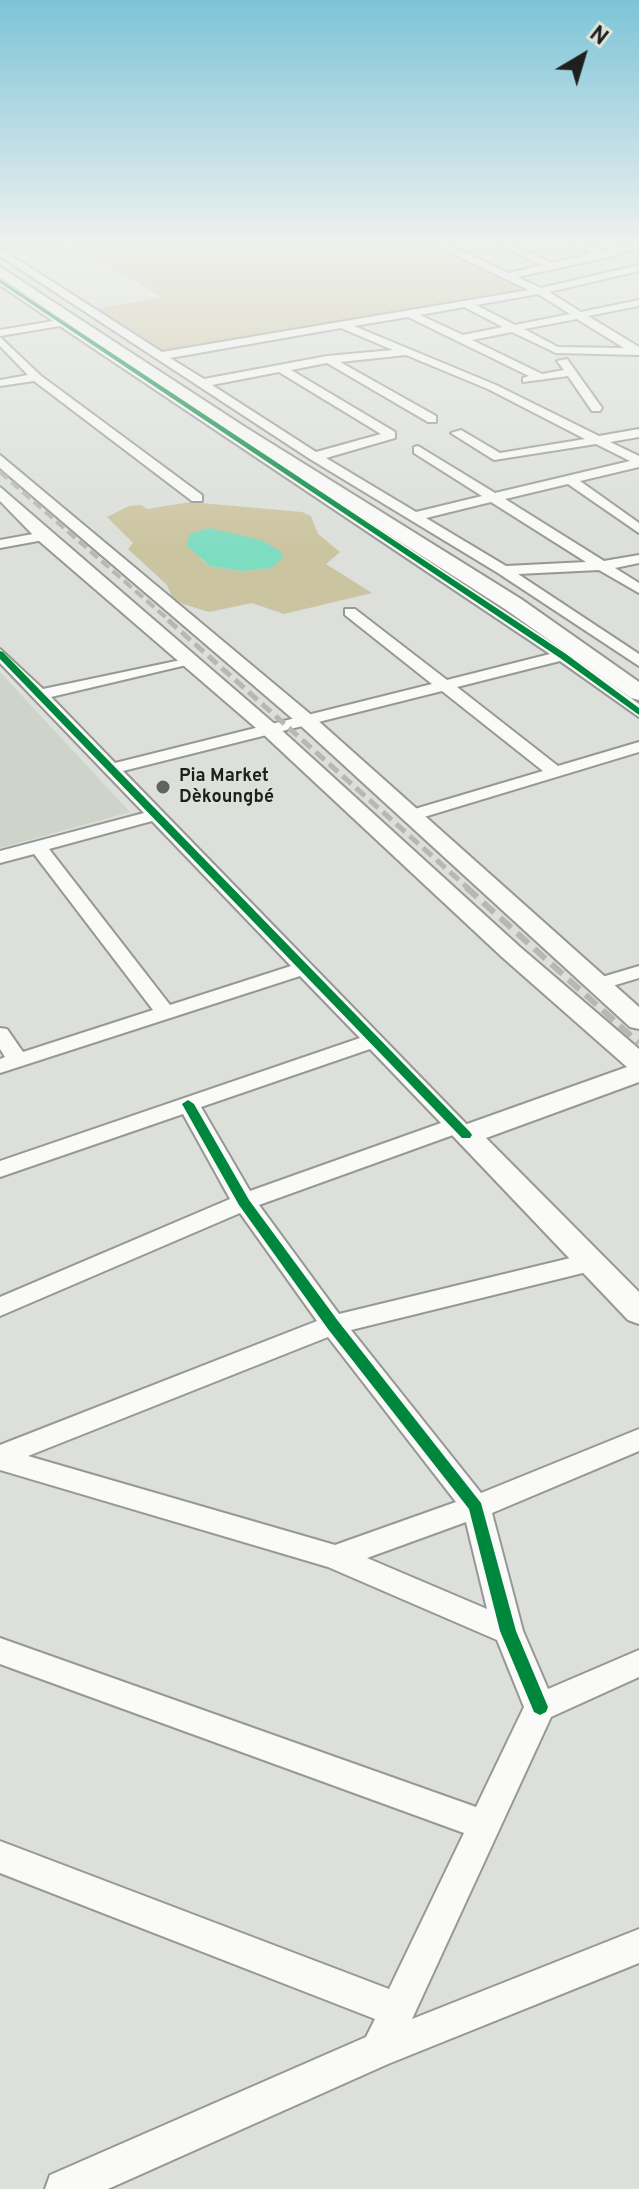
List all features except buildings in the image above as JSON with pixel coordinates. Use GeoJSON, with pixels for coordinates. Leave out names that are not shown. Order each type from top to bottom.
{"type":"FeatureCollection","features":[{"type":"Feature","properties":{"kind":"highway"},"geometry":{"type":"LineString","coordinates":[[102,345],[513,604],[639,693]]}},
{"type":"Feature","properties":{"kind":"highway"},"geometry":{"type":"LineString","coordinates":[[131,345],[529,599],[639,674]]}},
{"type":"Feature","properties":{"kind":"main road"},"geometry":{"type":"LineString","coordinates":[[0,460],[414,815],[639,1021]]}},
{"type":"Feature","properties":{"kind":"main road"},"geometry":{"type":"LineString","coordinates":[[3,498],[270,730],[478,923],[639,1063]]}},
{"type":"Feature","properties":{"kind":"main road"},"geometry":{"type":"LineString","coordinates":[[639,1072],[461,1130],[639,1312]]}},
{"type":"Feature","properties":{"kind":"street"},"geometry":{"type":"LineString","coordinates":[[5,345],[36,377],[197,498]]}},
{"type":"Feature","properties":{"kind":"street"},"geometry":{"type":"LineString","coordinates":[[93,345],[563,656],[639,712]]}},
{"type":"Feature","properties":{"kind":"street"},"geometry":{"type":"LineString","coordinates":[[143,345],[314,456],[503,570],[639,661]]}},
{"type":"Feature","properties":{"kind":"street"},"geometry":{"type":"LineString","coordinates":[[160,356],[224,345]]}},
{"type":"Feature","properties":{"kind":"street"},"geometry":{"type":"LineString","coordinates":[[301,345],[432,419]]}},
{"type":"Feature","properties":{"kind":"street"},"geometry":{"type":"LineString","coordinates":[[391,345],[492,387],[602,440],[639,462]]}},
{"type":"Feature","properties":{"kind":"street"},"geometry":{"type":"LineString","coordinates":[[479,345],[540,377]]}},
{"type":"Feature","properties":{"kind":"street"},"geometry":{"type":"LineString","coordinates":[[547,345],[556,350],[639,351]]}},
{"type":"Feature","properties":{"kind":"street"},"geometry":{"type":"LineString","coordinates":[[556,350],[596,408]]}},
{"type":"Feature","properties":{"kind":"street"},"geometry":{"type":"LineString","coordinates":[[203,383],[327,360],[407,352]]}},
{"type":"Feature","properties":{"kind":"street"},"geometry":{"type":"LineString","coordinates":[[281,369],[391,435],[346,450],[314,456]]}},
{"type":"Feature","properties":{"kind":"street"},"geometry":{"type":"LineString","coordinates":[[492,387],[570,372]]}},
{"type":"Feature","properties":{"kind":"street"},"geometry":{"type":"LineString","coordinates":[[0,383],[36,377]]}},
{"type":"Feature","properties":{"kind":"street"},"geometry":{"type":"LineString","coordinates":[[457,433],[498,457],[639,433]]}},
{"type":"Feature","properties":{"kind":"street"},"geometry":{"type":"LineString","coordinates":[[418,450],[596,565],[639,589]]}},
{"type":"Feature","properties":{"kind":"street"},"geometry":{"type":"LineString","coordinates":[[415,516],[639,462]]}},
{"type":"Feature","properties":{"kind":"street"},"geometry":{"type":"LineString","coordinates":[[571,480],[639,529]]}},
{"type":"Feature","properties":{"kind":"street"},"geometry":{"type":"LineString","coordinates":[[0,544],[44,536]]}},
{"type":"Feature","properties":{"kind":"street"},"geometry":{"type":"LineString","coordinates":[[503,570],[596,565],[639,559]]}},
{"type":"Feature","properties":{"kind":"street"},"geometry":{"type":"LineString","coordinates":[[350,612],[554,771]]}},
{"type":"Feature","properties":{"kind":"street"},"geometry":{"type":"LineString","coordinates":[[0,654],[461,1130],[244,1202],[0,1307]]}},
{"type":"Feature","properties":{"kind":"street"},"geometry":{"type":"LineString","coordinates":[[112,769],[563,656]]}},
{"type":"Feature","properties":{"kind":"street"},"geometry":{"type":"LineString","coordinates":[[40,695],[189,660]]}},
{"type":"Feature","properties":{"kind":"street"},"geometry":{"type":"LineString","coordinates":[[414,815],[639,747]]}},
{"type":"Feature","properties":{"kind":"street"},"geometry":{"type":"LineString","coordinates":[[0,857],[155,815]]}},
{"type":"Feature","properties":{"kind":"street"},"geometry":{"type":"LineString","coordinates":[[38,847],[166,1013]]}},
{"type":"Feature","properties":{"kind":"street"},"geometry":{"type":"LineString","coordinates":[[0,1034],[9,1063],[302,969]]}},
{"type":"Feature","properties":{"kind":"street"},"geometry":{"type":"LineString","coordinates":[[599,984],[639,972]]}},
{"type":"Feature","properties":{"kind":"street"},"geometry":{"type":"LineString","coordinates":[[0,1169],[372,1041]]}},
{"type":"Feature","properties":{"kind":"street"},"geometry":{"type":"LineString","coordinates":[[188,1104],[244,1202],[333,1325],[476,1507],[508,1631],[540,1707]]}},
{"type":"Feature","properties":{"kind":"street"},"geometry":{"type":"LineString","coordinates":[[0,1457],[333,1325],[591,1262]]}},
{"type":"Feature","properties":{"kind":"street"},"geometry":{"type":"LineString","coordinates":[[335,1557],[476,1507],[639,1440]]}},
{"type":"Feature","properties":{"kind":"street"},"geometry":{"type":"LineString","coordinates":[[0,1457],[335,1557],[508,1631]]}},
{"type":"Feature","properties":{"kind":"street"},"geometry":{"type":"LineString","coordinates":[[0,1651],[484,1825]]}},
{"type":"Feature","properties":{"kind":"street"},"geometry":{"type":"LineString","coordinates":[[379,2050],[540,1707],[639,1663]]}},
{"type":"Feature","properties":{"kind":"street"},"geometry":{"type":"LineString","coordinates":[[0,1857],[398,2010]]}},
{"type":"Feature","properties":{"kind":"street"},"geometry":{"type":"LineString","coordinates":[[64,2189],[379,2050],[639,1946]]}},
{"type":"Feature","properties":{"kind":"shaded area"},"geometry":{"type":"Polygon","coordinates":[[[151,345],[203,345],[162,352],[151,345]]]}},
{"type":"Feature","properties":{"kind":"shaded area"},"geometry":{"type":"Polygon","coordinates":[[[190,502],[302,512],[311,516],[318,534],[340,552],[326,564],[372,593],[284,614],[252,603],[209,612],[183,604],[172,597],[167,585],[128,549],[133,543],[107,517],[129,506],[141,505],[147,509],[190,502]],[[232,535],[200,558],[210,566],[241,571],[271,568],[261,540],[232,535]]]}},
{"type":"Feature","properties":{"kind":"shaded area"},"geometry":{"type":"Polygon","coordinates":[[[208,528],[261,540],[281,552],[283,558],[271,568],[241,571],[210,566],[186,545],[190,534],[208,528]]]}},
{"type":"Feature","properties":{"kind":"shaded area"},"geometry":{"type":"Polygon","coordinates":[[[0,672],[130,812],[0,848],[0,672]]]}},
{"type":"Feature","properties":{"kind":"railway"},"geometry":{"type":"LineString","coordinates":[[0,472],[171,622]]}},
{"type":"Feature","properties":{"kind":"railway"},"geometry":{"type":"LineString","coordinates":[[168,620],[469,889]]}},
{"type":"Feature","properties":{"kind":"railway"},"geometry":{"type":"LineString","coordinates":[[466,887],[639,1043]]}},
{"type":"Feature","properties":{"kind":"cycle path"},"geometry":{"type":"LineString","coordinates":[[96,345],[563,656],[639,712]]}},
{"type":"Feature","properties":{"kind":"cycle path"},"geometry":{"type":"LineString","coordinates":[[0,654],[466,1135]]}},
{"type":"Feature","properties":{"kind":"cycle path"},"geometry":{"type":"LineString","coordinates":[[188,1104],[244,1202],[333,1325],[476,1507],[508,1631],[540,1707]]}},
{"type":"Feature","properties":{"kind":"place","name":"Pia Market Dèkoungbé"},"geometry":{"type":"Point","coordinates":[163,787]}}]}
